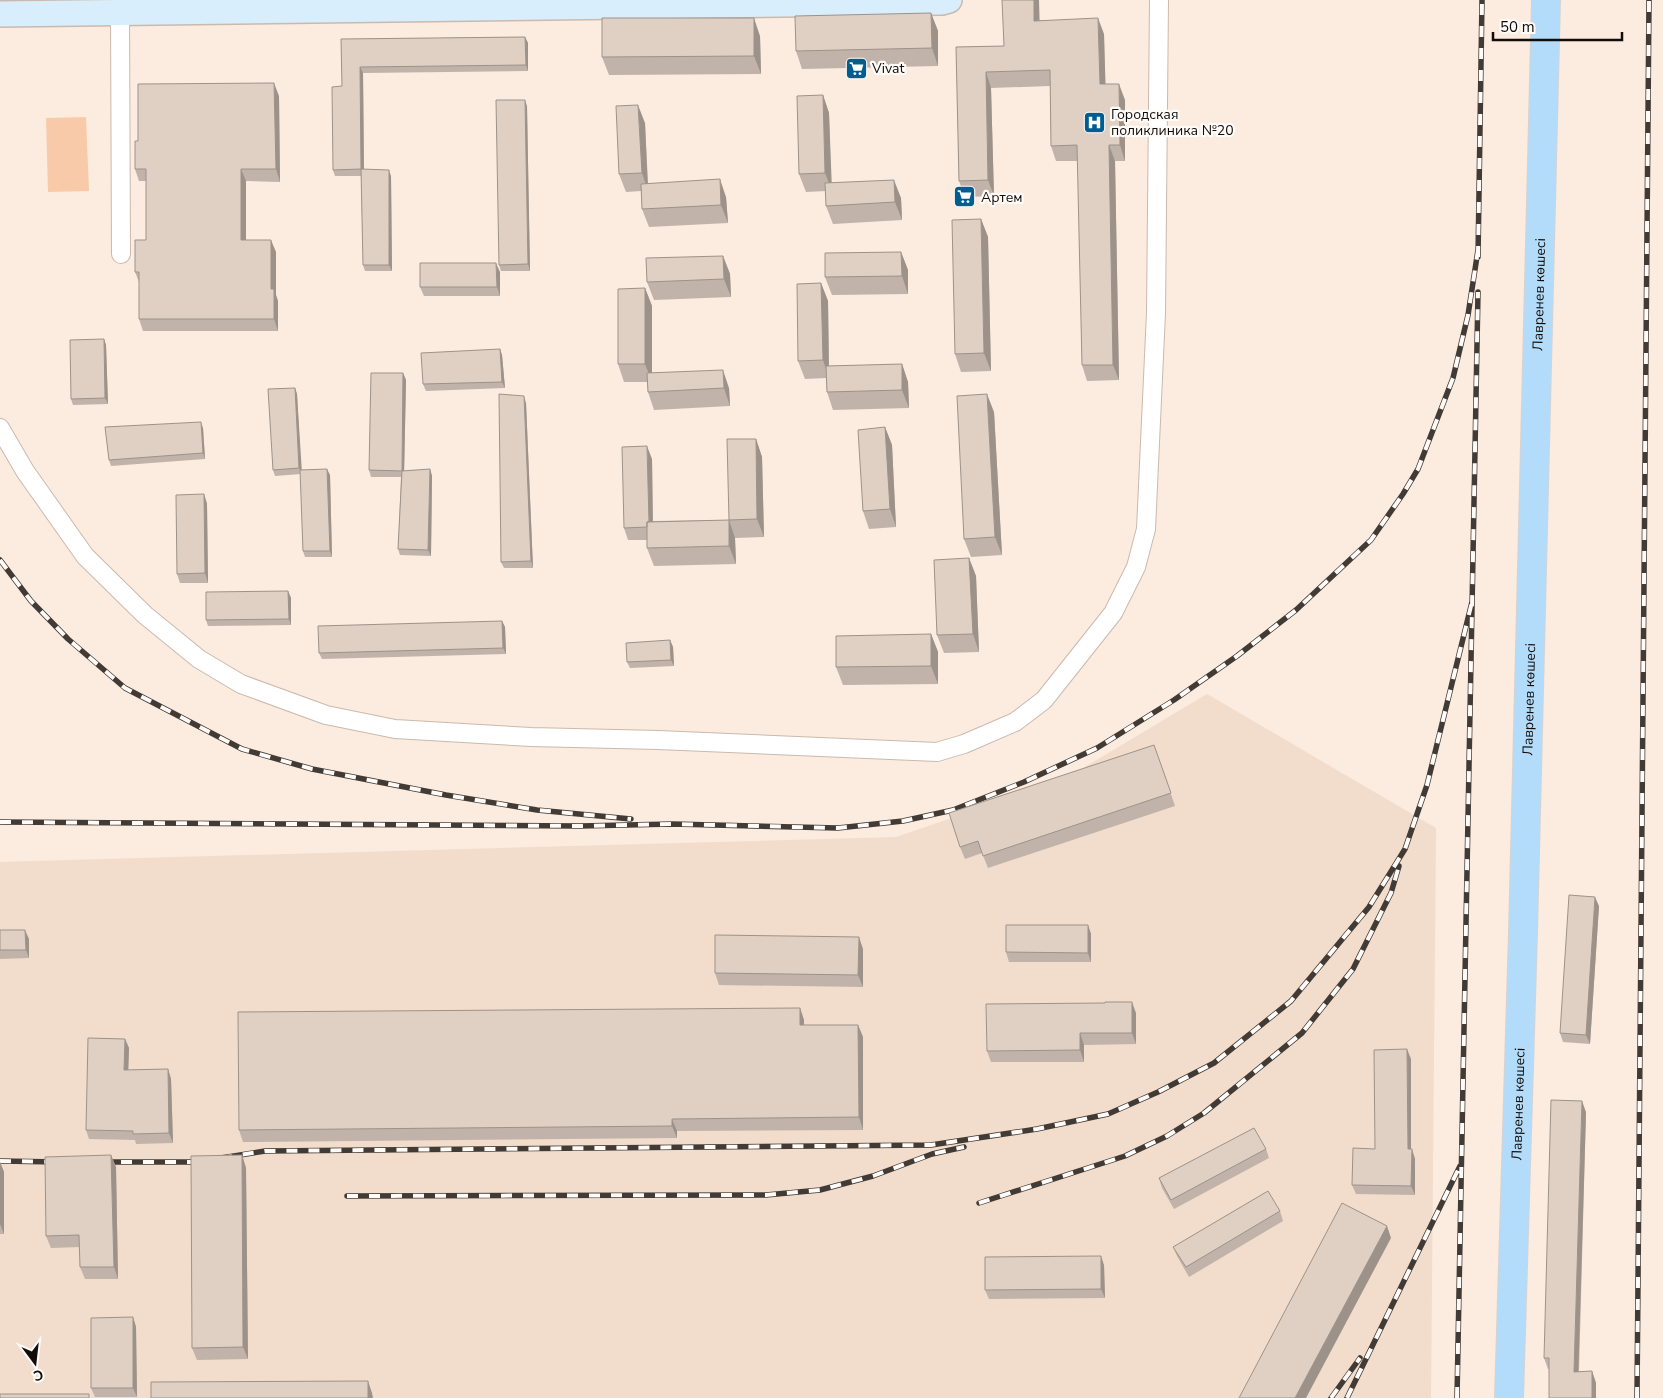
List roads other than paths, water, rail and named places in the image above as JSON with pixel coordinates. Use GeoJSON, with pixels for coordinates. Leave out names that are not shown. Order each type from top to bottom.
{"type":"FeatureCollection","features":[{"type":"Feature","properties":{"kind":"main road","name":"Лавренев көшесі"},"geometry":{"type":"LineString","coordinates":[[1509,1398],[1546,0]]}},
{"type":"Feature","properties":{"kind":"street"},"geometry":{"type":"LineString","coordinates":[[0,14],[942,2],[949,0]]}},
{"type":"Feature","properties":{"kind":"street"},"geometry":{"type":"LineString","coordinates":[[0,428],[25,471],[85,556],[145,615],[199,659],[231,679],[326,715],[395,729],[531,737],[658,740],[937,752],[964,744],[1015,722],[1044,700],[1114,613],[1136,568],[1146,529],[1156,313],[1159,0]]}},
{"type":"Feature","properties":{"kind":"street"},"geometry":{"type":"LineString","coordinates":[[120,12],[121,254]]}},
{"type":"Feature","properties":{"kind":"railway"},"geometry":{"type":"LineString","coordinates":[[1478,257],[1482,0]]}},
{"type":"Feature","properties":{"kind":"railway"},"geometry":{"type":"LineString","coordinates":[[1637,1398],[1649,0]]}},
{"type":"Feature","properties":{"kind":"railway"},"geometry":{"type":"LineString","coordinates":[[0,822],[580,826],[673,824],[838,828],[903,821],[953,810],[1024,782],[1097,748],[1174,700],[1237,656],[1296,610],[1371,540],[1418,469],[1453,378],[1468,315],[1478,250]]}},
{"type":"Feature","properties":{"kind":"railway"},"geometry":{"type":"LineString","coordinates":[[1457,1398],[1478,292]]}},
{"type":"Feature","properties":{"kind":"railway"},"geometry":{"type":"LineString","coordinates":[[0,560],[31,601],[68,639],[125,688],[242,749],[312,769],[446,795],[537,810],[631,819]]}},
{"type":"Feature","properties":{"kind":"railway"},"geometry":{"type":"LineString","coordinates":[[221,1158],[265,1151],[931,1145],[1037,1129],[1108,1114],[1158,1092],[1214,1063],[1291,1001],[1369,907],[1405,849],[1427,785],[1472,602]]}},
{"type":"Feature","properties":{"kind":"railway"},"geometry":{"type":"LineString","coordinates":[[979,1203],[1125,1156],[1167,1136],[1204,1113],[1302,1033],[1353,969],[1391,893],[1399,866]]}},
{"type":"Feature","properties":{"kind":"railway"},"geometry":{"type":"LineString","coordinates":[[347,1196],[766,1195],[820,1190],[873,1176],[932,1154],[964,1147]]}},
{"type":"Feature","properties":{"kind":"railway"},"geometry":{"type":"LineString","coordinates":[[99,1162],[191,1162],[204,1160]]}},
{"type":"Feature","properties":{"kind":"railway"},"geometry":{"type":"LineString","coordinates":[[0,1161],[59,1162]]}},
{"type":"Feature","properties":{"kind":"railway"},"geometry":{"type":"LineString","coordinates":[[1347,1398],[1460,1166]]}},
{"type":"Feature","properties":{"kind":"railway"},"geometry":{"type":"LineString","coordinates":[[1331,1398],[1360,1358]]}},
{"type":"Feature","properties":{"kind":"place","name":"Vivat"},"geometry":{"type":"Point","coordinates":[856,68]}},
{"type":"Feature","properties":{"kind":"place","name":"Городская поликлиника №20"},"geometry":{"type":"Point","coordinates":[1095,122]}},
{"type":"Feature","properties":{"kind":"place","name":"Артем"},"geometry":{"type":"Point","coordinates":[965,197]}}]}
